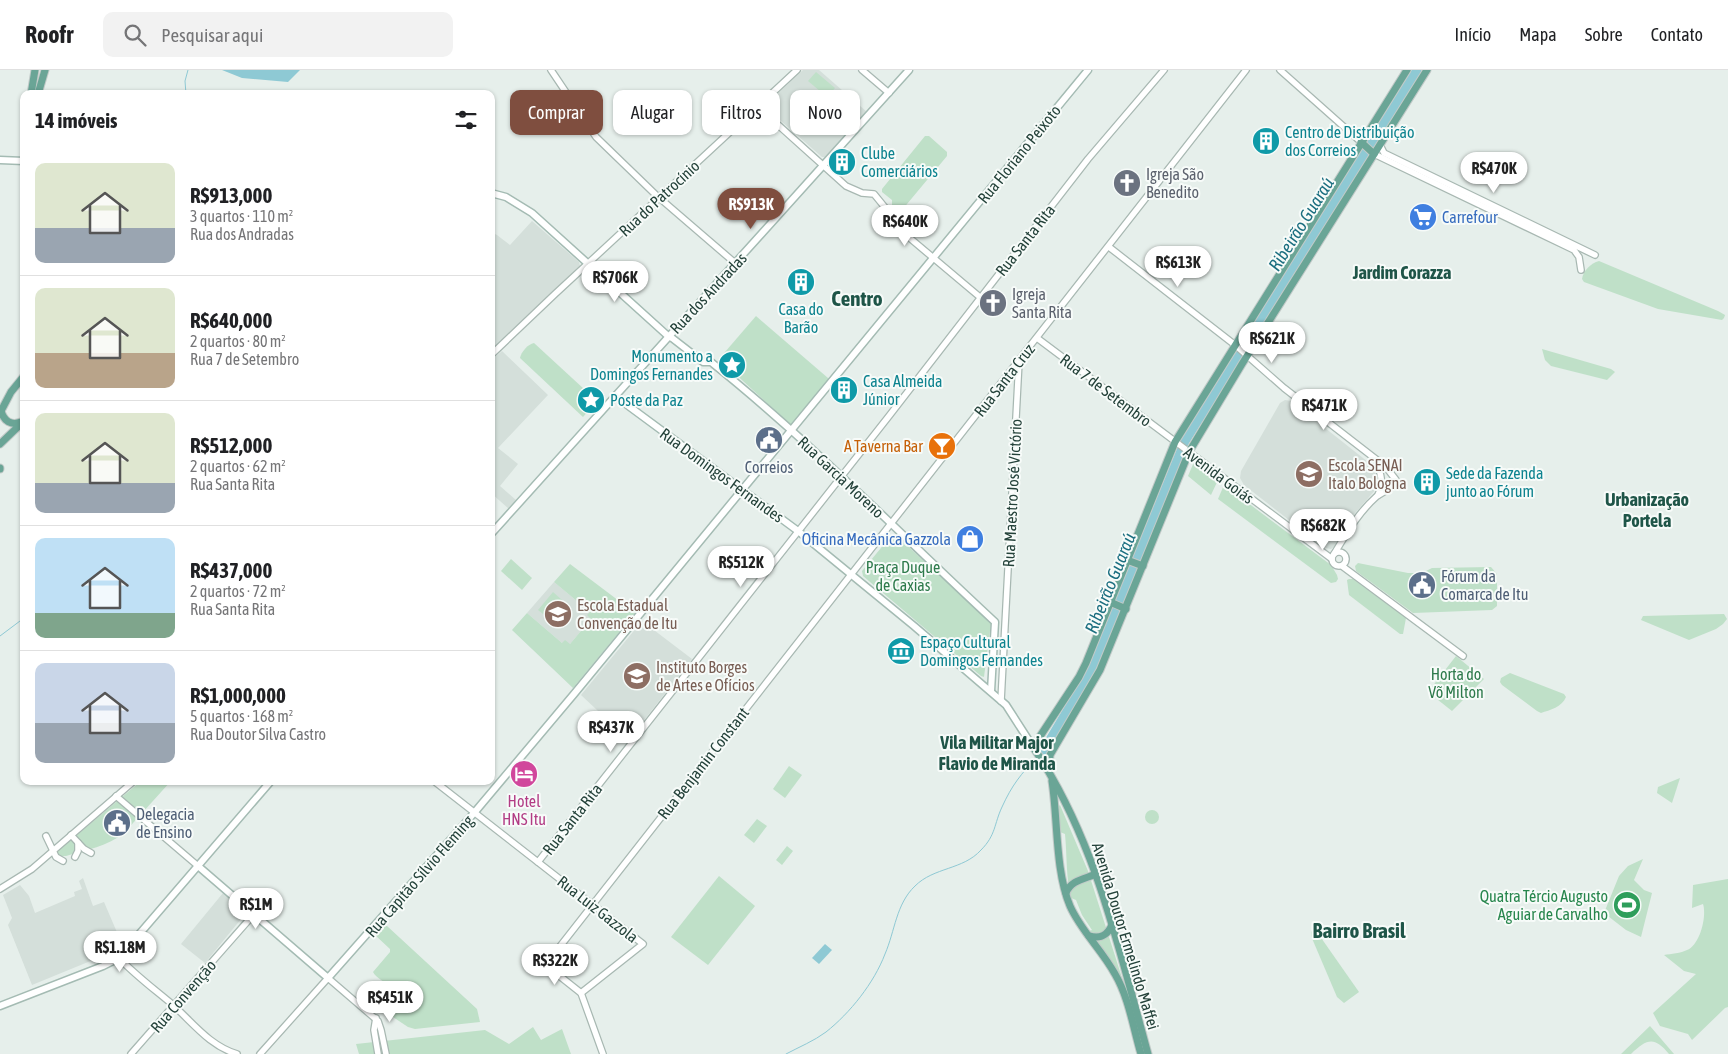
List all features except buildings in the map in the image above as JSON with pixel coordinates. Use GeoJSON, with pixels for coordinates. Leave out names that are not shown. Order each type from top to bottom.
{"type":"FeatureCollection","features":[{"type":"Feature","properties":{"kind":"main road"},"geometry":{"type":"LineString","coordinates":[[32,90],[34,70]]}},
{"type":"Feature","properties":{"kind":"main road"},"geometry":{"type":"LineString","coordinates":[[39,90],[45,70]]}},
{"type":"Feature","properties":{"kind":"main road","name":"Rua dos Andradas"},"geometry":{"type":"LineString","coordinates":[[495,530],[909,70]]}},
{"type":"Feature","properties":{"kind":"main road","name":"Rua Floriano Peixoto"},"geometry":{"type":"LineString","coordinates":[[791,431],[1088,70]]}},
{"type":"Feature","properties":{"kind":"main road"},"geometry":{"type":"LineString","coordinates":[[1038,754],[1082,670],[1141,566],[1187,451],[1368,149],[1407,70]]}},
{"type":"Feature","properties":{"kind":"main road"},"geometry":{"type":"LineString","coordinates":[[851,575],[1006,705],[1038,754],[1047,759],[1094,681],[1118,606],[1129,561],[1177,443],[1237,346],[1368,149],[1380,145],[1427,70]]}},
{"type":"Feature","properties":{"kind":"main road"},"geometry":{"type":"LineString","coordinates":[[0,160],[20,161]]}},
{"type":"Feature","properties":{"kind":"main road","name":"Rua Garcia Moreno"},"geometry":{"type":"LineString","coordinates":[[495,193],[506,197],[532,213],[668,336],[704,362],[711,362],[741,387],[891,524]]}},
{"type":"Feature","properties":{"kind":"main road"},"geometry":{"type":"LineString","coordinates":[[20,381],[11,392],[0,412],[8,422],[20,423]]}},
{"type":"Feature","properties":{"kind":"main road","name":"Rua Domingos Fernandes"},"geometry":{"type":"LineString","coordinates":[[615,396],[798,531],[851,575]]}},
{"type":"Feature","properties":{"kind":"main road"},"geometry":{"type":"LineString","coordinates":[[0,444],[20,425]]}},
{"type":"Feature","properties":{"kind":"main road"},"geometry":{"type":"LineString","coordinates":[[742,490],[791,431]]}},
{"type":"Feature","properties":{"kind":"main road","name":"Rua Capitão Sílvio Fleming"},"geometry":{"type":"LineString","coordinates":[[328,978],[474,812],[742,490]]}},
{"type":"Feature","properties":{"kind":"main road"},"geometry":{"type":"LineString","coordinates":[[891,524],[995,622],[990,691]]}},
{"type":"Feature","properties":{"kind":"main road"},"geometry":{"type":"LineString","coordinates":[[1129,561],[1141,566]]}},
{"type":"Feature","properties":{"kind":"main road","name":"Avenida Doutor Ermelindo Maffei"},"geometry":{"type":"LineString","coordinates":[[1038,754],[1050,772],[1082,839],[1096,874],[1148,1054]]}},
{"type":"Feature","properties":{"kind":"main road"},"geometry":{"type":"LineString","coordinates":[[1050,755],[1050,772]]}},
{"type":"Feature","properties":{"kind":"main road","name":"Avenida Doutor Ermelindo Maffei"},"geometry":{"type":"LineString","coordinates":[[1050,772],[1066,893],[1071,907],[1088,936],[1119,981],[1141,1054]]}},
{"type":"Feature","properties":{"kind":"main road"},"geometry":{"type":"LineString","coordinates":[[0,1006],[103,966],[118,957],[147,927],[268,785]]}},
{"type":"Feature","properties":{"kind":"main road"},"geometry":{"type":"LineString","coordinates":[[198,866],[328,978]]}},
{"type":"Feature","properties":{"kind":"main road"},"geometry":{"type":"LineString","coordinates":[[1066,893],[1071,884],[1096,874]]}},
{"type":"Feature","properties":{"kind":"main road"},"geometry":{"type":"LineString","coordinates":[[1083,880],[1090,881],[1101,890]]}},
{"type":"Feature","properties":{"kind":"main road"},"geometry":{"type":"LineString","coordinates":[[1088,936],[1104,936],[1112,925]]}},
{"type":"Feature","properties":{"kind":"street"},"geometry":{"type":"LineString","coordinates":[[551,70],[596,137],[660,198],[736,263]]}},
{"type":"Feature","properties":{"kind":"street","name":"Rua do Patrocínio"},"geometry":{"type":"LineString","coordinates":[[775,90],[797,70]]}},
{"type":"Feature","properties":{"kind":"street"},"geometry":{"type":"LineString","coordinates":[[862,70],[889,93]]}},
{"type":"Feature","properties":{"kind":"street","name":"Rua Santa Rita"},"geometry":{"type":"LineString","coordinates":[[538,862],[1088,159],[1164,70]]}},
{"type":"Feature","properties":{"kind":"street","name":"Rua Santa Cruz"},"geometry":{"type":"LineString","coordinates":[[891,524],[1246,70]]}},
{"type":"Feature","properties":{"kind":"street"},"geometry":{"type":"LineString","coordinates":[[1280,70],[1368,149],[1574,250],[1579,257],[1581,270]]}},
{"type":"Feature","properties":{"kind":"street"},"geometry":{"type":"LineString","coordinates":[[780,127],[850,188],[874,194],[896,221],[899,229],[981,298]]}},
{"type":"Feature","properties":{"kind":"street","name":"Rua do Patrocínio"},"geometry":{"type":"LineString","coordinates":[[495,351],[726,135]]}},
{"type":"Feature","properties":{"kind":"street"},"geometry":{"type":"LineString","coordinates":[[1380,145],[1384,153],[1425,176],[1496,206],[1595,255]]}},
{"type":"Feature","properties":{"kind":"street"},"geometry":{"type":"LineString","coordinates":[[1109,247],[1237,346],[1284,388],[1386,467],[1396,480],[1396,484],[1378,495],[1357,517],[1333,556],[1334,564],[1342,566],[1463,656]]}},
{"type":"Feature","properties":{"kind":"street","name":"Rua 7 de Setembro"},"geometry":{"type":"LineString","coordinates":[[1037,338],[1177,443]]}},
{"type":"Feature","properties":{"kind":"street","name":"Rua Maestro José Victório"},"geometry":{"type":"LineString","coordinates":[[1005,626],[1019,361]]}},
{"type":"Feature","properties":{"kind":"street","name":"Avenida Goiás"},"geometry":{"type":"LineString","coordinates":[[1177,443],[1333,556]]}},
{"type":"Feature","properties":{"kind":"street"},"geometry":{"type":"LineString","coordinates":[[1375,459],[1382,482],[1390,488]]}},
{"type":"Feature","properties":{"kind":"street"},"geometry":{"type":"LineString","coordinates":[[1378,495],[1386,475],[1392,475]]}},
{"type":"Feature","properties":{"kind":"street"},"geometry":{"type":"LineString","coordinates":[[851,575],[891,524]]}},
{"type":"Feature","properties":{"kind":"street"},"geometry":{"type":"LineString","coordinates":[[1343,540],[1343,547],[1353,575]]}},
{"type":"Feature","properties":{"kind":"street"},"geometry":{"type":"LineString","coordinates":[[1333,556],[1340,552],[1346,557]]}},
{"type":"Feature","properties":{"kind":"street"},"geometry":{"type":"LineString","coordinates":[[1342,566],[1346,557]]}},
{"type":"Feature","properties":{"kind":"street","name":"Rua Benjamin Constant"},"geometry":{"type":"LineString","coordinates":[[581,992],[546,965],[851,575]]}},
{"type":"Feature","properties":{"kind":"street"},"geometry":{"type":"LineString","coordinates":[[995,622],[1005,626],[1001,701]]}},
{"type":"Feature","properties":{"kind":"street"},"geometry":{"type":"LineString","coordinates":[[0,890],[32,869],[129,785]]}},
{"type":"Feature","properties":{"kind":"street","name":"Rua Luiz Gazzola"},"geometry":{"type":"LineString","coordinates":[[439,785],[643,944],[581,992]]}},
{"type":"Feature","properties":{"kind":"street"},"geometry":{"type":"LineString","coordinates":[[116,796],[198,866]]}},
{"type":"Feature","properties":{"kind":"street"},"geometry":{"type":"LineString","coordinates":[[71,835],[84,849],[91,852]]}},
{"type":"Feature","properties":{"kind":"street"},"geometry":{"type":"LineString","coordinates":[[46,836],[56,857],[63,861]]}},
{"type":"Feature","properties":{"kind":"street"},"geometry":{"type":"LineString","coordinates":[[75,857],[78,851],[78,843]]}},
{"type":"Feature","properties":{"kind":"street","name":"Rua Convenção"},"geometry":{"type":"LineString","coordinates":[[131,1054],[254,914]]}},
{"type":"Feature","properties":{"kind":"street"},"geometry":{"type":"LineString","coordinates":[[118,957],[136,976],[174,1006],[212,1042],[237,1054]]}},
{"type":"Feature","properties":{"kind":"street"},"geometry":{"type":"LineString","coordinates":[[328,978],[376,1018],[382,1030],[386,1054]]}},
{"type":"Feature","properties":{"kind":"street","name":"Rua Capitão Sílvio Fleming"},"geometry":{"type":"LineString","coordinates":[[260,1054],[328,978]]}},
{"type":"Feature","properties":{"kind":"street"},"geometry":{"type":"LineString","coordinates":[[581,992],[603,1054]]}},
{"type":"Feature","properties":{"kind":"street"},"geometry":{"type":"LineString","coordinates":[[376,1018],[374,1030],[378,1054]]}},
{"type":"Feature","properties":{"kind":"shaded area"},"geometry":{"type":"Polygon","coordinates":[[[803,70],[819,70],[842,90],[790,90],[790,129],[780,120],[780,91],[803,70]]]}},
{"type":"Feature","properties":{"kind":"shaded area"},"geometry":{"type":"Polygon","coordinates":[[[860,106],[867,112],[860,120],[860,106]]]}},
{"type":"Feature","properties":{"kind":"shaded area"},"geometry":{"type":"Polygon","coordinates":[[[797,135],[846,135],[825,157],[822,157],[797,135]]]}},
{"type":"Feature","properties":{"kind":"shaded area"},"geometry":{"type":"Polygon","coordinates":[[[532,221],[579,262],[580,266],[495,346],[495,234],[510,245],[532,221]]]}},
{"type":"Feature","properties":{"kind":"shaded area"},"geometry":{"type":"Polygon","coordinates":[[[502,351],[548,395],[498,448],[518,464],[500,486],[516,500],[509,509],[495,497],[495,357],[502,351]]]}},
{"type":"Feature","properties":{"kind":"shaded area","name":"Escola SENAI Italo Bologna"},"geometry":{"type":"Polygon","coordinates":[[[1285,400],[1291,401],[1368,462],[1378,477],[1376,489],[1350,519],[1331,549],[1325,548],[1244,485],[1240,478],[1241,471],[1280,403],[1285,400]]]}},
{"type":"Feature","properties":{"kind":"shaded area","name":"Escola Estadual Convenção de Itu"},"geometry":{"type":"Polygon","coordinates":[[[554,582],[590,612],[591,619],[570,644],[562,643],[527,613],[554,582]]]}},
{"type":"Feature","properties":{"kind":"shaded area","name":"Instituto Borges de Artes e Ofícios"},"geometry":{"type":"Polygon","coordinates":[[[642,621],[692,659],[628,739],[581,695],[642,621]]]}},
{"type":"Feature","properties":{"kind":"shaded area"},"geometry":{"type":"Polygon","coordinates":[[[83,878],[93,906],[104,902],[122,944],[110,953],[32,985],[8,925],[12,918],[3,895],[20,885],[29,896],[35,913],[75,896],[74,892],[82,889],[79,881],[83,878]]]}},
{"type":"Feature","properties":{"kind":"shaded area"},"geometry":{"type":"Polygon","coordinates":[[[223,893],[246,913],[205,963],[181,944],[223,893]]]}},
{"type":"Feature","properties":{"kind":"green space"},"geometry":{"type":"Polygon","coordinates":[[[816,72],[835,88],[833,90],[819,90],[808,81],[816,72]]]}},
{"type":"Feature","properties":{"kind":"green space"},"geometry":{"type":"Polygon","coordinates":[[[925,136],[929,136],[947,152],[947,156],[902,210],[899,211],[892,205],[892,200],[882,192],[882,189],[925,136]]]}},
{"type":"Feature","properties":{"kind":"green space"},"geometry":{"type":"Polygon","coordinates":[[[1599,261],[1718,311],[1725,315],[1724,318],[1722,320],[1658,309],[1584,282],[1582,279],[1586,270],[1599,261]]]}},
{"type":"Feature","properties":{"kind":"green space"},"geometry":{"type":"Polygon","coordinates":[[[756,316],[828,378],[828,381],[791,425],[719,359],[756,316]]]}},
{"type":"Feature","properties":{"kind":"green space"},"geometry":{"type":"Polygon","coordinates":[[[534,343],[597,401],[583,417],[520,358],[525,349],[534,343]]]}},
{"type":"Feature","properties":{"kind":"green space"},"geometry":{"type":"Polygon","coordinates":[[[1542,349],[1611,369],[1615,372],[1607,380],[1551,366],[1545,360],[1542,349]]]}},
{"type":"Feature","properties":{"kind":"green space"},"geometry":{"type":"Polygon","coordinates":[[[1194,462],[1218,480],[1211,495],[1188,476],[1194,462]]]}},
{"type":"Feature","properties":{"kind":"green space"},"geometry":{"type":"Polygon","coordinates":[[[1224,485],[1331,565],[1337,575],[1338,579],[1336,582],[1331,583],[1218,499],[1224,485]]]}},
{"type":"Feature","properties":{"kind":"green space","name":"Praça Duque de Caxias"},"geometry":{"type":"Polygon","coordinates":[[[894,536],[900,539],[991,623],[984,677],[863,576],[862,571],[890,537],[894,536]]]}},
{"type":"Feature","properties":{"kind":"green space"},"geometry":{"type":"Polygon","coordinates":[[[511,559],[532,578],[522,590],[501,571],[511,559]]]}},
{"type":"Feature","properties":{"kind":"green space"},"geometry":{"type":"Polygon","coordinates":[[[1358,563],[1408,573],[1422,573],[1432,568],[1491,567],[1497,574],[1497,606],[1492,610],[1413,613],[1356,571],[1355,566],[1358,563]]]}},
{"type":"Feature","properties":{"kind":"green space"},"geometry":{"type":"Polygon","coordinates":[[[570,564],[635,613],[573,688],[512,630],[527,613],[562,643],[565,640],[570,644],[591,619],[587,615],[590,612],[554,582],[570,564]]]}},
{"type":"Feature","properties":{"kind":"green space"},"geometry":{"type":"Polygon","coordinates":[[[1353,579],[1406,618],[1403,634],[1400,634],[1349,595],[1347,580],[1353,579]]]}},
{"type":"Feature","properties":{"kind":"green space"},"geometry":{"type":"Polygon","coordinates":[[[553,592],[562,600],[548,618],[538,610],[553,592]]]}},
{"type":"Feature","properties":{"kind":"green space"},"geometry":{"type":"Polygon","coordinates":[[[1724,614],[1727,619],[1723,624],[1716,629],[1689,640],[1641,620],[1643,616],[1724,614]]]}},
{"type":"Feature","properties":{"kind":"green space","name":"Horta do Võ Milton"},"geometry":{"type":"Polygon","coordinates":[[[1456,656],[1484,679],[1452,711],[1428,692],[1456,656]]]}},
{"type":"Feature","properties":{"kind":"green space"},"geometry":{"type":"Polygon","coordinates":[[[1510,673],[1564,694],[1566,697],[1559,706],[1541,713],[1502,685],[1500,682],[1501,678],[1510,673]]]}},
{"type":"Feature","properties":{"kind":"green space"},"geometry":{"type":"Polygon","coordinates":[[[789,766],[802,775],[785,798],[773,789],[789,766]]]}},
{"type":"Feature","properties":{"kind":"green space"},"geometry":{"type":"Polygon","coordinates":[[[1680,778],[1672,803],[1657,793],[1658,787],[1680,778]]]}},
{"type":"Feature","properties":{"kind":"green space"},"geometry":{"type":"Polygon","coordinates":[[[136,785],[167,785],[124,833],[118,837],[96,847],[66,856],[59,856],[57,854],[58,851],[136,785]]]}},
{"type":"Feature","properties":{"kind":"green space"},"geometry":{"type":"Polygon","coordinates":[[[1060,805],[1088,871],[1123,981],[1113,970],[1089,931],[1092,930],[1082,915],[1076,900],[1071,898],[1067,874],[1065,834],[1060,832],[1058,807],[1060,805]]]}},
{"type":"Feature","properties":{"kind":"green space"},"geometry":{"type":"Polygon","coordinates":[[[1149,810],[1155,810],[1159,817],[1155,824],[1149,824],[1145,820],[1145,814],[1149,810]]]}},
{"type":"Feature","properties":{"kind":"green space"},"geometry":{"type":"Polygon","coordinates":[[[757,819],[767,826],[754,843],[744,835],[757,819]]]}},
{"type":"Feature","properties":{"kind":"green space"},"geometry":{"type":"Polygon","coordinates":[[[787,846],[793,851],[782,865],[776,860],[787,846]]]}},
{"type":"Feature","properties":{"kind":"green space"},"geometry":{"type":"Polygon","coordinates":[[[1643,859],[1634,880],[1644,890],[1652,893],[1641,937],[1626,930],[1604,913],[1619,876],[1628,866],[1643,859]]]}},
{"type":"Feature","properties":{"kind":"green space"},"geometry":{"type":"Polygon","coordinates":[[[719,876],[755,906],[708,965],[671,937],[719,876]]]}},
{"type":"Feature","properties":{"kind":"green space"},"geometry":{"type":"Polygon","coordinates":[[[1728,879],[1728,1007],[1692,1040],[1688,1034],[1660,1026],[1653,1013],[1696,974],[1684,971],[1664,955],[1687,950],[1692,947],[1699,936],[1703,923],[1704,909],[1703,904],[1692,908],[1693,885],[1728,879]]]}},
{"type":"Feature","properties":{"kind":"green space"},"geometry":{"type":"Polygon","coordinates":[[[382,924],[387,926],[477,1009],[480,1022],[415,1029],[408,1027],[375,1005],[374,1003],[387,988],[385,983],[373,972],[390,952],[390,949],[375,935],[375,932],[382,924]]]}},
{"type":"Feature","properties":{"kind":"green space"},"geometry":{"type":"Polygon","coordinates":[[[1313,930],[1317,932],[1359,992],[1344,1003],[1337,997],[1311,936],[1313,930]]]}},
{"type":"Feature","properties":{"kind":"green space"},"geometry":{"type":"Polygon","coordinates":[[[1650,1026],[1674,1054],[1669,1054],[1655,1042],[1650,1042],[1642,1045],[1631,1054],[1621,1054],[1650,1026]]]}},
{"type":"Feature","properties":{"kind":"green space"},"geometry":{"type":"Polygon","coordinates":[[[533,1027],[541,1040],[562,1029],[571,1054],[359,1054],[356,1044],[485,1030],[509,1044],[533,1027]]]}},
{"type":"Feature","properties":{"kind":"water"},"geometry":{"type":"Polygon","coordinates":[[[222,70],[300,70],[288,82],[242,78],[222,70]]]}},
{"type":"Feature","properties":{"kind":"water"},"geometry":{"type":"Polygon","coordinates":[[[825,944],[832,950],[819,964],[812,958],[825,944]]]}},
{"type":"Feature","properties":{"kind":"waterway"},"geometry":{"type":"LineString","coordinates":[[186,90],[185,81],[188,70]]}},
{"type":"Feature","properties":{"kind":"waterway","name":"Ribeirão Guaraú"},"geometry":{"type":"LineString","coordinates":[[1042,753],[1091,671],[1185,441],[1417,70]]}},
{"type":"Feature","properties":{"kind":"waterway"},"geometry":{"type":"LineString","coordinates":[[0,636],[20,621]]}},
{"type":"Feature","properties":{"kind":"waterway","name":"Ribeirão Guaraú"},"geometry":{"type":"LineString","coordinates":[[786,1054],[826,1032],[852,1007],[875,976],[900,909],[909,893],[915,886],[931,875],[974,857],[986,845],[1009,792],[1037,757]]}},
{"type":"Feature","properties":{"kind":"place","name":"Centro de Distribuição dos Correios"},"geometry":{"type":"Point","coordinates":[1266,141]}},
{"type":"Feature","properties":{"kind":"place","name":"Clube Comerciários"},"geometry":{"type":"Point","coordinates":[842,162]}},
{"type":"Feature","properties":{"kind":"place","name":"Igreja São Benedito"},"geometry":{"type":"Point","coordinates":[1127,183]}},
{"type":"Feature","properties":{"kind":"place","name":"Carrefour"},"geometry":{"type":"Point","coordinates":[1423,217]}},
{"type":"Feature","properties":{"kind":"place","name":"Casa do Barão"},"geometry":{"type":"Point","coordinates":[801,282]}},
{"type":"Feature","properties":{"kind":"place","name":"Igreja Santa Rita"},"geometry":{"type":"Point","coordinates":[993,303]}},
{"type":"Feature","properties":{"kind":"place","name":"Monumento a Domingos Fernandes"},"geometry":{"type":"Point","coordinates":[732,365]}},
{"type":"Feature","properties":{"kind":"place","name":"Casa Almeida Júnior"},"geometry":{"type":"Point","coordinates":[844,390]}},
{"type":"Feature","properties":{"kind":"place","name":"Poste da Paz"},"geometry":{"type":"Point","coordinates":[591,400]}},
{"type":"Feature","properties":{"kind":"place","name":"Correios"},"geometry":{"type":"Point","coordinates":[769,440]}},
{"type":"Feature","properties":{"kind":"place","name":"A Taverna Bar"},"geometry":{"type":"Point","coordinates":[942,446]}},
{"type":"Feature","properties":{"kind":"place","name":"Escola SENAI Italo Bologna"},"geometry":{"type":"Point","coordinates":[1309,474]}},
{"type":"Feature","properties":{"kind":"place","name":"Sede da Fazenda junto ao Fórum"},"geometry":{"type":"Point","coordinates":[1427,482]}},
{"type":"Feature","properties":{"kind":"place","name":"Oficina Mecânica Gazzola"},"geometry":{"type":"Point","coordinates":[970,539]}},
{"type":"Feature","properties":{"kind":"place","name":"Fórum da Comarca de Itu"},"geometry":{"type":"Point","coordinates":[1422,585]}},
{"type":"Feature","properties":{"kind":"place","name":"Escola Estadual Convenção de Itu"},"geometry":{"type":"Point","coordinates":[558,614]}},
{"type":"Feature","properties":{"kind":"place","name":"Espaço Cultural Domingos Fernandes"},"geometry":{"type":"Point","coordinates":[901,651]}},
{"type":"Feature","properties":{"kind":"place","name":"Instituto Borges de Artes e Ofícios"},"geometry":{"type":"Point","coordinates":[637,676]}},
{"type":"Feature","properties":{"kind":"place","name":"Hotel HNS Itu"},"geometry":{"type":"Point","coordinates":[524,774]}},
{"type":"Feature","properties":{"kind":"place","name":"Delegacia de Ensino"},"geometry":{"type":"Point","coordinates":[117,823]}},
{"type":"Feature","properties":{"kind":"place","name":"Quatra Tércio Augusto Aguiar de Carvalho"},"geometry":{"type":"Point","coordinates":[1627,905]}},
{"type":"Feature","properties":{"kind":"district","name":"Jardim Corazza"},"geometry":{"type":"Point","coordinates":[1402,272]}},
{"type":"Feature","properties":{"kind":"district","name":"Centro"},"geometry":{"type":"Point","coordinates":[857,298]}},
{"type":"Feature","properties":{"kind":"district","name":"Urbanização Portela"},"geometry":{"type":"Point","coordinates":[1647,509]}},
{"type":"Feature","properties":{"kind":"district","name":"Vila Militar Major Flavio de Miranda"},"geometry":{"type":"Point","coordinates":[997,752]}},
{"type":"Feature","properties":{"kind":"district","name":"Bairro Brasil"},"geometry":{"type":"Point","coordinates":[1359,930]}}]}
